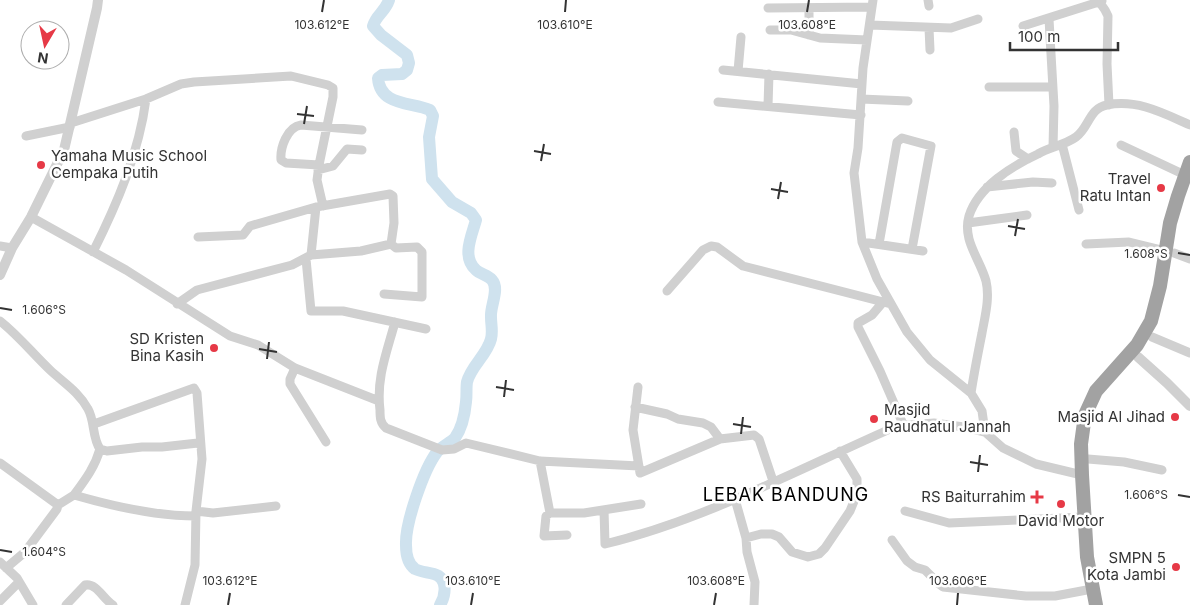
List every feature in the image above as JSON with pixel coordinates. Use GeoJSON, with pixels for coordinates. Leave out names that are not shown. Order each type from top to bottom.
{"type":"FeatureCollection","features":[{"type":"Feature","properties":{"kind":"highway"},"geometry":{"type":"LineString","coordinates":[[1100,603],[1092,589],[1088,557],[1082,475],[1082,429],[1090,402],[1103,382],[1130,354],[1144,334],[1156,306],[1181,217],[1188,174]]}},
{"type":"Feature","properties":{"kind":"highway"},"geometry":{"type":"LineString","coordinates":[[1100,603],[1088,458],[1090,425],[1094,410],[1108,388],[1138,357],[1152,337],[1164,308],[1170,252]]}},
{"type":"Feature","properties":{"kind":"street"},"geometry":{"type":"LineString","coordinates":[[0,275],[12,248],[31,217],[61,157],[98,0]]}},
{"type":"Feature","properties":{"kind":"street"},"geometry":{"type":"LineString","coordinates":[[1024,26],[1100,1],[1108,16],[1107,64],[1109,104]]}},
{"type":"Feature","properties":{"kind":"street"},"geometry":{"type":"LineString","coordinates":[[768,8],[810,8],[873,3],[863,68],[861,116],[854,173],[862,242],[887,303],[930,360],[971,393],[982,411],[985,432]]}},
{"type":"Feature","properties":{"kind":"street"},"geometry":{"type":"LineString","coordinates":[[809,35],[810,8]]}},
{"type":"Feature","properties":{"kind":"street"},"geometry":{"type":"LineString","coordinates":[[1053,17],[1053,87],[1058,145],[1079,210]]}},
{"type":"Feature","properties":{"kind":"street"},"geometry":{"type":"LineString","coordinates":[[870,25],[951,28],[978,19]]}},
{"type":"Feature","properties":{"kind":"street"},"geometry":{"type":"LineString","coordinates":[[929,28],[930,50]]}},
{"type":"Feature","properties":{"kind":"street"},"geometry":{"type":"LineString","coordinates":[[770,30],[791,30],[820,38],[867,40]]}},
{"type":"Feature","properties":{"kind":"street"},"geometry":{"type":"LineString","coordinates":[[738,71],[741,38]]}},
{"type":"Feature","properties":{"kind":"street"},"geometry":{"type":"LineString","coordinates":[[723,70],[862,84]]}},
{"type":"Feature","properties":{"kind":"street"},"geometry":{"type":"LineString","coordinates":[[768,106],[769,74]]}},
{"type":"Feature","properties":{"kind":"street"},"geometry":{"type":"LineString","coordinates":[[26,136],[70,125],[146,99],[181,84],[210,80],[292,76],[328,85],[333,88],[333,96],[318,167],[319,207],[308,257],[311,311],[343,311],[426,329]]}},
{"type":"Feature","properties":{"kind":"street"},"geometry":{"type":"LineString","coordinates":[[989,87],[1053,87]]}},
{"type":"Feature","properties":{"kind":"street"},"geometry":{"type":"LineString","coordinates":[[93,252],[120,196],[141,132],[146,99]]}},
{"type":"Feature","properties":{"kind":"street"},"geometry":{"type":"LineString","coordinates":[[861,99],[908,101]]}},
{"type":"Feature","properties":{"kind":"street"},"geometry":{"type":"LineString","coordinates":[[718,102],[861,116]]}},
{"type":"Feature","properties":{"kind":"street"},"geometry":{"type":"LineString","coordinates":[[971,393],[988,296],[983,271],[969,241],[968,223],[970,212],[987,188],[1004,174],[1028,159],[1078,135],[1096,110],[1109,104],[1144,106],[1190,125]]}},
{"type":"Feature","properties":{"kind":"street"},"geometry":{"type":"LineString","coordinates":[[362,130],[298,125],[290,132],[283,143],[280,158],[283,162],[318,167],[333,166],[347,149],[362,150]]}},
{"type":"Feature","properties":{"kind":"street"},"geometry":{"type":"LineString","coordinates":[[1014,132],[1014,147],[1028,159]]}},
{"type":"Feature","properties":{"kind":"street"},"geometry":{"type":"LineString","coordinates":[[879,244],[897,142],[902,138],[931,146],[912,249]]}},
{"type":"Feature","properties":{"kind":"street"},"geometry":{"type":"LineString","coordinates":[[1121,145],[1188,174]]}},
{"type":"Feature","properties":{"kind":"street"},"geometry":{"type":"LineString","coordinates":[[987,188],[1033,182],[1052,183]]}},
{"type":"Feature","properties":{"kind":"street"},"geometry":{"type":"LineString","coordinates":[[198,237],[243,235],[252,225],[319,207],[392,195],[394,223],[391,244]]}},
{"type":"Feature","properties":{"kind":"street"},"geometry":{"type":"LineString","coordinates":[[968,223],[1027,215]]}},
{"type":"Feature","properties":{"kind":"street"},"geometry":{"type":"LineString","coordinates":[[31,217],[126,270],[230,336],[258,345],[295,368],[379,401]]}},
{"type":"Feature","properties":{"kind":"street"},"geometry":{"type":"LineString","coordinates":[[862,242],[923,251]]}},
{"type":"Feature","properties":{"kind":"street"},"geometry":{"type":"LineString","coordinates":[[1086,244],[1129,242],[1190,259]]}},
{"type":"Feature","properties":{"kind":"street"},"geometry":{"type":"LineString","coordinates":[[177,304],[197,290],[292,264],[308,257],[361,251],[391,244]]}},
{"type":"Feature","properties":{"kind":"street"},"geometry":{"type":"LineString","coordinates":[[384,294],[422,297],[422,252],[420,248],[396,248],[391,244]]}},
{"type":"Feature","properties":{"kind":"street"},"geometry":{"type":"LineString","coordinates":[[0,246],[12,248]]}},
{"type":"Feature","properties":{"kind":"street"},"geometry":{"type":"LineString","coordinates":[[667,291],[704,250],[711,246],[717,247],[743,266],[887,303]]}},
{"type":"Feature","properties":{"kind":"street"},"geometry":{"type":"LineString","coordinates":[[887,303],[858,323],[858,327],[880,371],[902,424]]}},
{"type":"Feature","properties":{"kind":"street"},"geometry":{"type":"LineString","coordinates":[[0,321],[14,332],[52,371],[82,398],[93,418],[97,444],[100,449],[107,451],[198,443],[201,446]]}},
{"type":"Feature","properties":{"kind":"street"},"geometry":{"type":"LineString","coordinates":[[396,322],[383,364],[379,401],[383,426],[442,450],[454,449],[466,443],[540,461],[639,466]]}},
{"type":"Feature","properties":{"kind":"street"},"geometry":{"type":"LineString","coordinates":[[1152,337],[1190,353]]}},
{"type":"Feature","properties":{"kind":"street"},"geometry":{"type":"LineString","coordinates":[[1138,357],[1190,406]]}},
{"type":"Feature","properties":{"kind":"street"},"geometry":{"type":"LineString","coordinates":[[295,368],[290,384],[326,442]]}},
{"type":"Feature","properties":{"kind":"street"},"geometry":{"type":"LineString","coordinates":[[638,387],[633,430],[640,472],[720,439],[756,436],[759,439],[773,481]]}},
{"type":"Feature","properties":{"kind":"street"},"geometry":{"type":"LineString","coordinates":[[94,424],[194,388],[197,392],[202,459],[196,513],[194,565],[185,605]]}},
{"type":"Feature","properties":{"kind":"street"},"geometry":{"type":"LineString","coordinates":[[635,407],[667,414],[678,419],[703,423],[712,428],[720,439]]}},
{"type":"Feature","properties":{"kind":"street"},"geometry":{"type":"LineString","coordinates":[[604,510],[605,544],[649,532],[735,499],[902,424],[934,423],[985,432],[1003,448],[1036,464],[1082,475]]}},
{"type":"Feature","properties":{"kind":"street"},"geometry":{"type":"LineString","coordinates":[[32,605],[19,582],[3,565],[25,552],[58,505],[74,495],[96,463],[100,449]]}},
{"type":"Feature","properties":{"kind":"street"},"geometry":{"type":"LineString","coordinates":[[746,538],[761,534],[772,534],[779,536],[792,552],[808,557],[819,554],[850,511],[857,494],[857,479],[840,451]]}},
{"type":"Feature","properties":{"kind":"street"},"geometry":{"type":"LineString","coordinates":[[1088,458],[1124,462],[1162,470]]}},
{"type":"Feature","properties":{"kind":"street"},"geometry":{"type":"LineString","coordinates":[[540,461],[550,513]]}},
{"type":"Feature","properties":{"kind":"street"},"geometry":{"type":"LineString","coordinates":[[0,463],[58,505]]}},
{"type":"Feature","properties":{"kind":"street"},"geometry":{"type":"LineString","coordinates":[[74,495],[109,505],[179,516],[276,506]]}},
{"type":"Feature","properties":{"kind":"street"},"geometry":{"type":"LineString","coordinates":[[735,499],[746,538],[747,552],[755,582],[754,605]]}},
{"type":"Feature","properties":{"kind":"street"},"geometry":{"type":"LineString","coordinates":[[567,535],[544,536],[546,516],[550,513],[584,514],[641,504]]}},
{"type":"Feature","properties":{"kind":"street"},"geometry":{"type":"LineString","coordinates":[[905,511],[949,523],[1084,517]]}},
{"type":"Feature","properties":{"kind":"street"},"geometry":{"type":"LineString","coordinates":[[892,540],[907,562],[923,569],[943,587],[1026,596],[1055,596],[1092,589]]}},
{"type":"Feature","properties":{"kind":"street"},"geometry":{"type":"LineString","coordinates":[[0,601],[19,582]]}},
{"type":"Feature","properties":{"kind":"street"},"geometry":{"type":"LineString","coordinates":[[66,605],[88,584],[95,587],[112,605]]}},
{"type":"Feature","properties":{"kind":"waterway"},"geometry":{"type":"LineString","coordinates":[[389,0],[373,26],[381,35],[407,55],[409,63],[407,70],[402,74],[382,75],[378,78],[380,87],[384,94],[390,98],[430,110],[433,116],[429,137],[432,179],[452,202],[471,213],[476,220],[470,239],[469,259],[476,270],[492,280],[495,288],[491,313],[491,339],[469,376],[466,406],[461,425],[455,438],[441,448],[432,460],[416,497],[407,535],[407,555],[413,567],[417,570],[439,576],[444,583],[444,596],[440,605]]}},
{"type":"Feature","properties":{"kind":"place","name":"Yamaha Music School Cempaka Putih"},"geometry":{"type":"Point","coordinates":[41,165]}},
{"type":"Feature","properties":{"kind":"place","name":"Travel Ratu Intan"},"geometry":{"type":"Point","coordinates":[1161,188]}},
{"type":"Feature","properties":{"kind":"place","name":"SD Kristen Bina Kasih"},"geometry":{"type":"Point","coordinates":[214,348]}},
{"type":"Feature","properties":{"kind":"place","name":"Masjid Al Jihad"},"geometry":{"type":"Point","coordinates":[1175,417]}},
{"type":"Feature","properties":{"kind":"place","name":"Masjid Raudhatul Jannah"},"geometry":{"type":"Point","coordinates":[874,419]}},
{"type":"Feature","properties":{"kind":"place","name":"RS Baiturrahim"},"geometry":{"type":"Point","coordinates":[1037,497]}},
{"type":"Feature","properties":{"kind":"place","name":"David Motor"},"geometry":{"type":"Point","coordinates":[1061,504]}},
{"type":"Feature","properties":{"kind":"place","name":"SMPN 5 Kota Jambi"},"geometry":{"type":"Point","coordinates":[1176,567]}},
{"type":"Feature","properties":{"kind":"district","name":"LEBAK BANDUNG"},"geometry":{"type":"Point","coordinates":[786,495]}}]}
